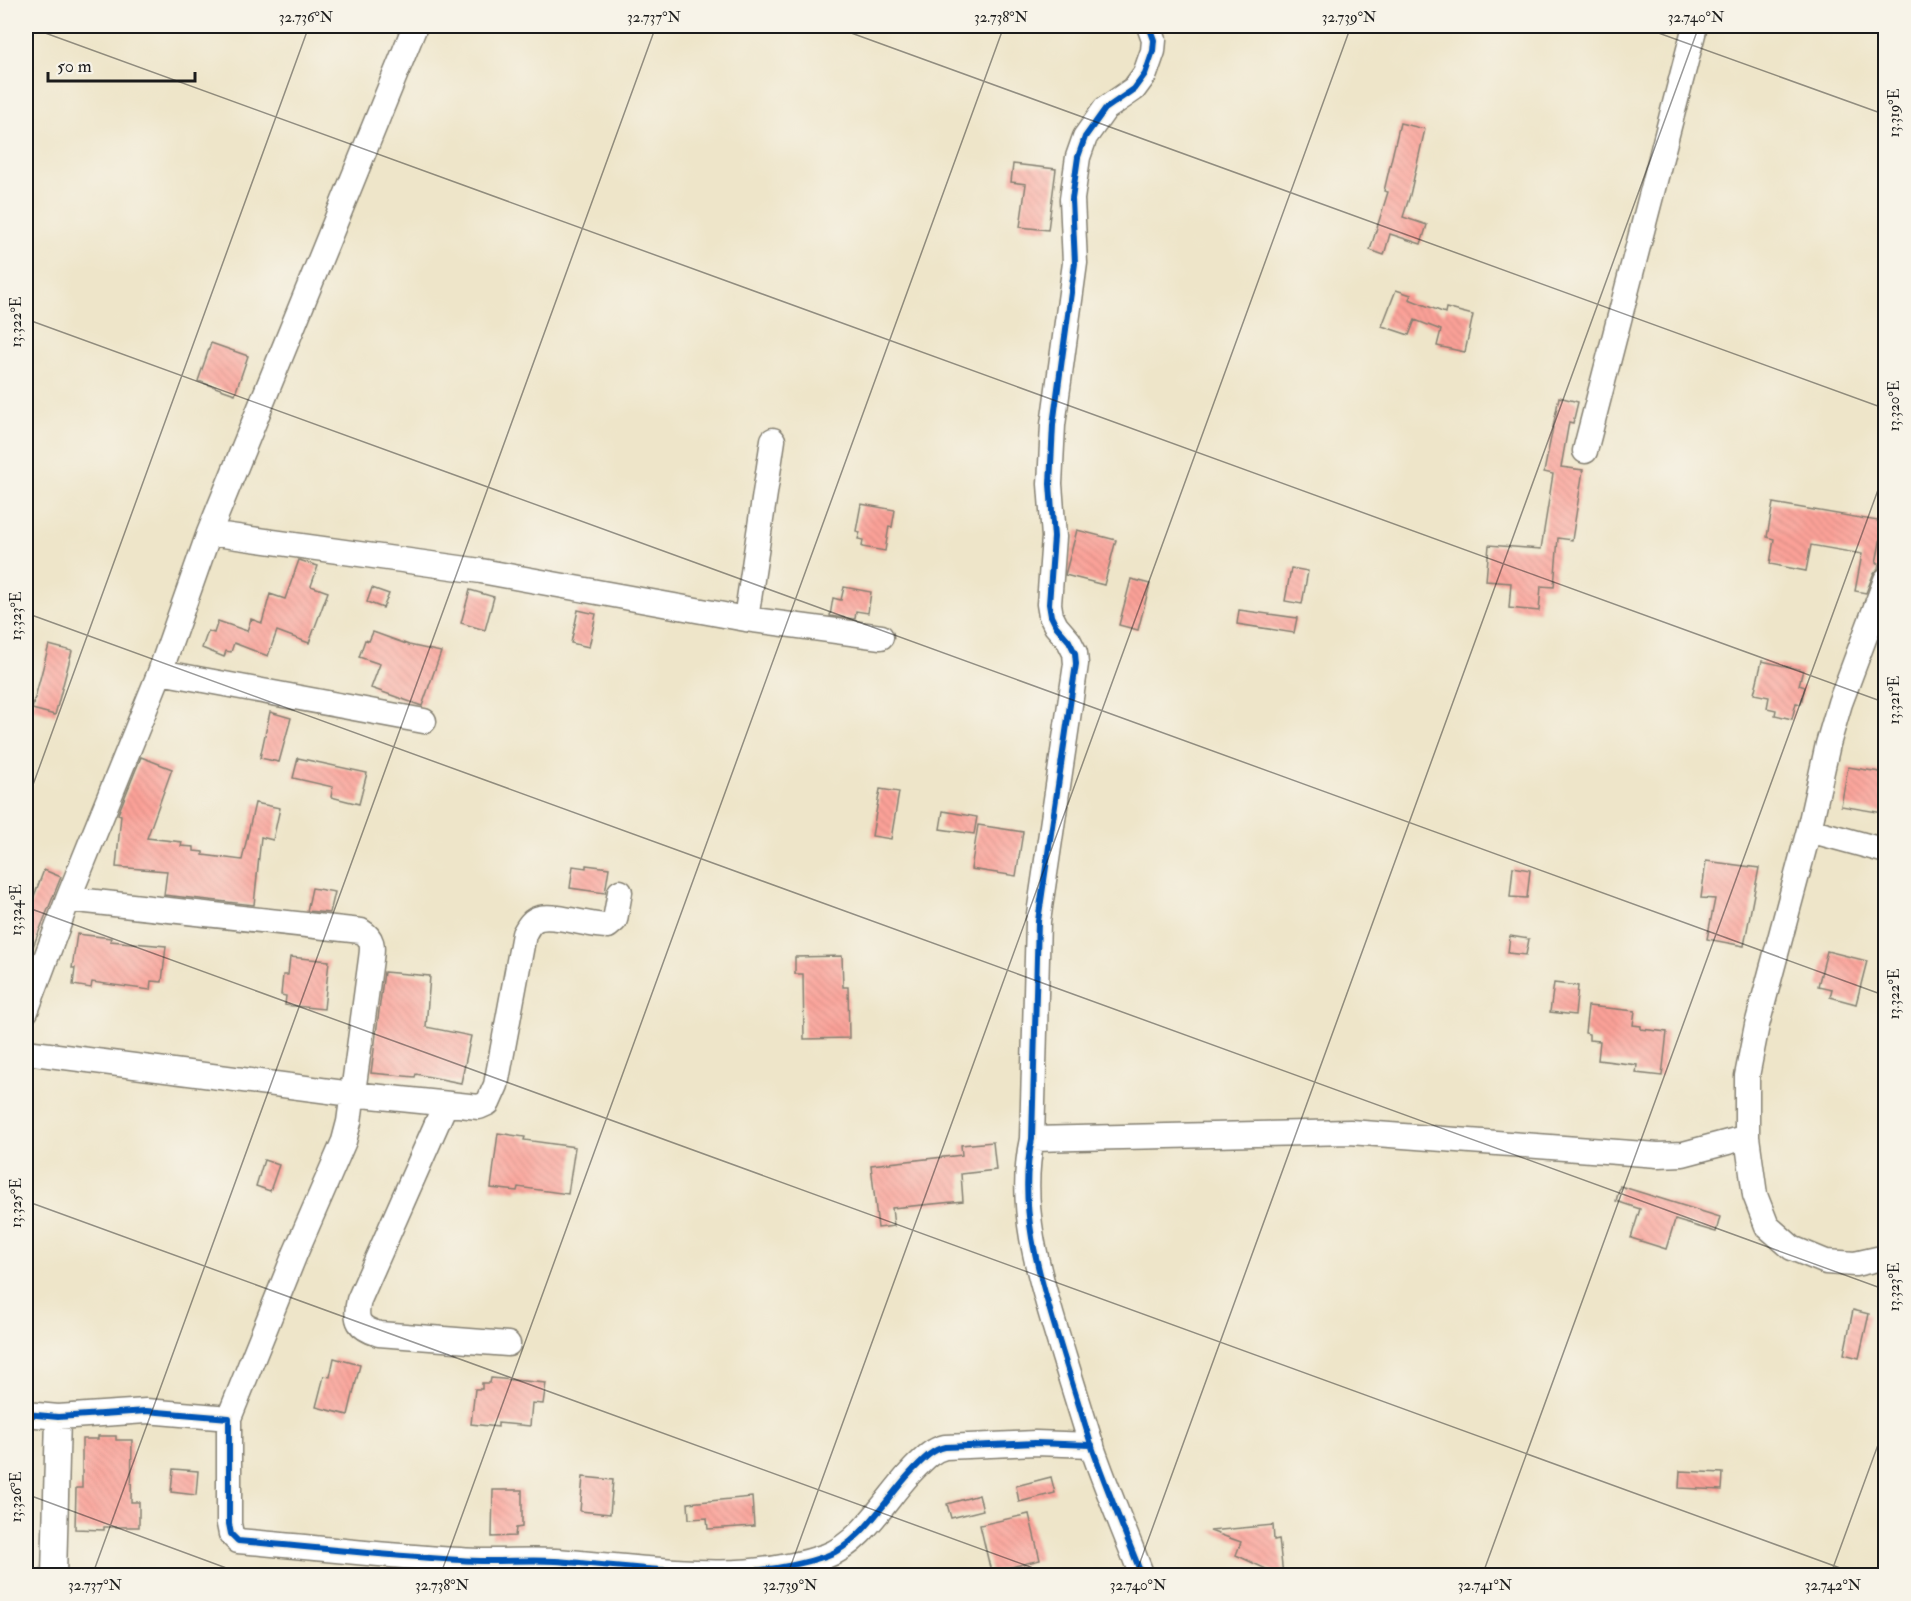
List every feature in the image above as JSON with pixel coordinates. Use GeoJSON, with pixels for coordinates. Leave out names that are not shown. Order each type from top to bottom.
{"type":"FeatureCollection","features":[{"type":"Feature","properties":{"kind":"street"},"geometry":{"type":"LineString","coordinates":[[26,1011],[68,899],[160,672],[209,533],[415,26]]}},
{"type":"Feature","properties":{"kind":"street"},"geometry":{"type":"LineString","coordinates":[[1142,1575],[1092,1445],[1052,1318],[1037,1261],[1027,1205],[1026,1181],[1032,1139],[1038,921],[1076,664],[1075,653],[1069,641],[1056,626],[1049,604],[1054,537],[1050,484],[1053,425],[1075,263],[1072,199],[1082,143],[1105,109],[1134,89],[1145,74],[1153,51],[1154,40],[1149,26]]}},
{"type":"Feature","properties":{"kind":"street"},"geometry":{"type":"LineString","coordinates":[[1585,451],[1695,26]]}},
{"type":"Feature","properties":{"kind":"street"},"geometry":{"type":"LineString","coordinates":[[746,619],[773,440]]}},
{"type":"Feature","properties":{"kind":"street"},"geometry":{"type":"LineString","coordinates":[[209,533],[481,571],[746,619],[880,636]]}},
{"type":"Feature","properties":{"kind":"street"},"geometry":{"type":"LineString","coordinates":[[1886,580],[1840,703],[1831,734],[1809,830],[1757,1025],[1747,1076],[1747,1137],[1755,1195],[1767,1226],[1792,1248],[1826,1262],[1855,1264],[1886,1257]]}},
{"type":"Feature","properties":{"kind":"street"},"geometry":{"type":"LineString","coordinates":[[160,672],[424,721]]}},
{"type":"Feature","properties":{"kind":"street"},"geometry":{"type":"LineString","coordinates":[[1809,830],[1886,851]]}},
{"type":"Feature","properties":{"kind":"street"},"geometry":{"type":"LineString","coordinates":[[26,1052],[352,1094],[479,1107],[488,1103],[496,1085],[524,934],[528,926],[534,921],[547,918],[608,926],[615,920],[621,892]]}},
{"type":"Feature","properties":{"kind":"street"},"geometry":{"type":"LineString","coordinates":[[68,899],[354,930],[367,934],[372,942],[349,1122],[340,1150],[229,1418],[229,1524],[231,1534],[237,1541],[462,1561],[553,1561],[724,1573],[795,1564],[828,1555],[859,1533],[904,1479],[938,1449],[1035,1443],[1092,1445]]}},
{"type":"Feature","properties":{"kind":"street"},"geometry":{"type":"LineString","coordinates":[[445,1105],[359,1300],[357,1318],[366,1329],[379,1334],[508,1344]]}},
{"type":"Feature","properties":{"kind":"street"},"geometry":{"type":"LineString","coordinates":[[1032,1139],[1350,1132],[1658,1155],[1683,1154],[1747,1137]]}},
{"type":"Feature","properties":{"kind":"street"},"geometry":{"type":"LineString","coordinates":[[26,1414],[58,1417],[146,1412],[229,1418]]}},
{"type":"Feature","properties":{"kind":"street"},"geometry":{"type":"LineString","coordinates":[[54,1575],[58,1417]]}},
{"type":"Feature","properties":{"kind":"building"},"geometry":{"type":"Polygon","coordinates":[[[1400,123],[1425,129],[1403,217],[1427,225],[1421,244],[1390,234],[1384,255],[1370,250],[1388,192],[1384,191],[1400,123]]]}},
{"type":"Feature","properties":{"kind":"building"},"geometry":{"type":"Polygon","coordinates":[[[1013,164],[1056,169],[1048,230],[1020,227],[1026,184],[1011,182],[1013,164]]]}},
{"type":"Feature","properties":{"kind":"building"},"geometry":{"type":"Polygon","coordinates":[[[1396,290],[1411,295],[1409,299],[1445,313],[1446,308],[1473,315],[1465,352],[1437,346],[1441,330],[1415,320],[1409,335],[1382,326],[1396,290]]]}},
{"type":"Feature","properties":{"kind":"building"},"geometry":{"type":"Polygon","coordinates":[[[211,343],[248,356],[235,394],[198,381],[211,343]]]}},
{"type":"Feature","properties":{"kind":"building"},"geometry":{"type":"Polygon","coordinates":[[[1559,397],[1578,402],[1573,423],[1569,422],[1561,467],[1583,470],[1572,540],[1558,538],[1554,587],[1541,586],[1539,611],[1509,608],[1511,583],[1486,581],[1489,545],[1541,549],[1553,474],[1544,472],[1559,397]]]}},
{"type":"Feature","properties":{"kind":"building"},"geometry":{"type":"Polygon","coordinates":[[[1773,503],[1884,522],[1876,563],[1879,563],[1878,569],[1866,593],[1855,591],[1862,554],[1811,545],[1806,571],[1770,564],[1774,539],[1767,537],[1773,503]]]}},
{"type":"Feature","properties":{"kind":"building"},"geometry":{"type":"Polygon","coordinates":[[[861,504],[895,510],[892,527],[889,526],[885,551],[862,547],[863,540],[858,539],[860,532],[856,531],[861,504]]]}},
{"type":"Feature","properties":{"kind":"building"},"geometry":{"type":"Polygon","coordinates":[[[1077,530],[1116,540],[1104,585],[1065,575],[1077,530]]]}},
{"type":"Feature","properties":{"kind":"building"},"geometry":{"type":"Polygon","coordinates":[[[299,560],[318,566],[311,586],[328,592],[309,643],[277,631],[268,656],[234,643],[231,652],[226,651],[224,657],[202,648],[208,631],[214,633],[218,621],[247,631],[251,619],[262,623],[270,594],[285,599],[299,560]]]}},
{"type":"Feature","properties":{"kind":"building"},"geometry":{"type":"Polygon","coordinates":[[[1291,568],[1308,571],[1302,604],[1285,601],[1291,568]]]}},
{"type":"Feature","properties":{"kind":"building"},"geometry":{"type":"Polygon","coordinates":[[[1131,579],[1150,584],[1138,630],[1119,625],[1131,579]]]}},
{"type":"Feature","properties":{"kind":"building"},"geometry":{"type":"Polygon","coordinates":[[[844,587],[871,592],[868,613],[856,611],[855,619],[830,616],[833,598],[841,600],[844,587]]]}},
{"type":"Feature","properties":{"kind":"building"},"geometry":{"type":"Polygon","coordinates":[[[372,588],[389,594],[383,608],[367,602],[372,588]]]}},
{"type":"Feature","properties":{"kind":"building"},"geometry":{"type":"Polygon","coordinates":[[[470,590],[494,597],[485,630],[461,623],[470,590]]]}},
{"type":"Feature","properties":{"kind":"building"},"geometry":{"type":"Polygon","coordinates":[[[578,610],[596,614],[589,647],[571,643],[578,610]]]}},
{"type":"Feature","properties":{"kind":"building"},"geometry":{"type":"Polygon","coordinates":[[[1239,610],[1297,618],[1294,633],[1237,624],[1239,610]]]}},
{"type":"Feature","properties":{"kind":"building"},"geometry":{"type":"Polygon","coordinates":[[[373,632],[409,645],[441,652],[422,706],[371,688],[380,664],[359,657],[365,640],[369,641],[373,632]]]}},
{"type":"Feature","properties":{"kind":"building"},"geometry":{"type":"Polygon","coordinates":[[[49,645],[72,651],[55,715],[32,709],[49,645]]]}},
{"type":"Feature","properties":{"kind":"building"},"geometry":{"type":"Polygon","coordinates":[[[1762,661],[1803,670],[1799,685],[1805,687],[1801,704],[1796,703],[1792,719],[1775,715],[1776,710],[1767,708],[1769,697],[1754,694],[1762,661]]]}},
{"type":"Feature","properties":{"kind":"building"},"geometry":{"type":"Polygon","coordinates":[[[270,712],[291,718],[279,762],[260,758],[270,712]]]}},
{"type":"Feature","properties":{"kind":"building"},"geometry":{"type":"Polygon","coordinates":[[[141,757],[172,769],[147,838],[182,842],[181,846],[194,847],[194,851],[203,852],[203,855],[242,860],[255,803],[280,808],[273,840],[261,837],[254,905],[164,895],[167,871],[116,867],[121,815],[118,814],[141,757]]]}},
{"type":"Feature","properties":{"kind":"building"},"geometry":{"type":"Polygon","coordinates":[[[298,758],[367,773],[359,804],[331,797],[333,787],[293,778],[298,758]]]}},
{"type":"Feature","properties":{"kind":"building"},"geometry":{"type":"Polygon","coordinates":[[[1848,767],[1886,773],[1886,799],[1883,813],[1841,806],[1848,767]]]}},
{"type":"Feature","properties":{"kind":"building"},"geometry":{"type":"Polygon","coordinates":[[[880,789],[899,792],[891,839],[872,836],[880,789]]]}},
{"type":"Feature","properties":{"kind":"building"},"geometry":{"type":"Polygon","coordinates":[[[943,811],[977,817],[974,834],[940,829],[943,811]]]}},
{"type":"Feature","properties":{"kind":"building"},"geometry":{"type":"Polygon","coordinates":[[[978,825],[1023,832],[1016,876],[971,869],[978,825]]]}},
{"type":"Feature","properties":{"kind":"building"},"geometry":{"type":"Polygon","coordinates":[[[1706,861],[1759,868],[1744,946],[1707,939],[1715,899],[1701,898],[1706,861]]]}},
{"type":"Feature","properties":{"kind":"building"},"geometry":{"type":"Polygon","coordinates":[[[586,865],[609,868],[605,893],[570,888],[573,866],[586,868],[586,865]]]}},
{"type":"Feature","properties":{"kind":"building"},"geometry":{"type":"Polygon","coordinates":[[[1513,867],[1530,870],[1527,898],[1510,897],[1513,867]]]}},
{"type":"Feature","properties":{"kind":"building"},"geometry":{"type":"Polygon","coordinates":[[[44,870],[61,877],[26,964],[26,917],[44,870]]]}},
{"type":"Feature","properties":{"kind":"building"},"geometry":{"type":"Polygon","coordinates":[[[312,888],[335,892],[330,913],[307,911],[312,888]]]}},
{"type":"Feature","properties":{"kind":"building"},"geometry":{"type":"Polygon","coordinates":[[[77,934],[111,938],[110,941],[166,946],[162,982],[151,981],[150,990],[92,982],[91,988],[73,985],[75,968],[72,968],[77,934]]]}},
{"type":"Feature","properties":{"kind":"building"},"geometry":{"type":"Polygon","coordinates":[[[1510,936],[1529,939],[1526,955],[1508,953],[1510,936]]]}},
{"type":"Feature","properties":{"kind":"building"},"geometry":{"type":"Polygon","coordinates":[[[1827,951],[1867,961],[1856,1004],[1830,997],[1832,989],[1818,986],[1827,951]]]}},
{"type":"Feature","properties":{"kind":"building"},"geometry":{"type":"Polygon","coordinates":[[[842,956],[843,987],[848,987],[849,1038],[804,1039],[803,974],[795,974],[795,957],[842,956]]]}},
{"type":"Feature","properties":{"kind":"building"},"geometry":{"type":"Polygon","coordinates":[[[290,957],[329,961],[324,1009],[285,1005],[286,996],[281,995],[283,975],[288,975],[290,957]]]}},
{"type":"Feature","properties":{"kind":"building"},"geometry":{"type":"Polygon","coordinates":[[[384,972],[430,976],[426,1027],[471,1036],[461,1083],[416,1074],[415,1077],[371,1073],[384,972]]]}},
{"type":"Feature","properties":{"kind":"building"},"geometry":{"type":"Polygon","coordinates":[[[1554,983],[1578,986],[1575,1015],[1550,1012],[1554,983]]]}},
{"type":"Feature","properties":{"kind":"building"},"geometry":{"type":"Polygon","coordinates":[[[1588,1006],[1635,1011],[1633,1025],[1641,1026],[1641,1029],[1667,1032],[1662,1076],[1636,1073],[1637,1065],[1598,1060],[1600,1041],[1589,1040],[1589,1034],[1585,1033],[1588,1006]]]}},
{"type":"Feature","properties":{"kind":"building"},"geometry":{"type":"Polygon","coordinates":[[[498,1133],[525,1137],[524,1140],[575,1147],[568,1194],[518,1187],[517,1191],[491,1188],[498,1133]]]}},
{"type":"Feature","properties":{"kind":"building"},"geometry":{"type":"Polygon","coordinates":[[[993,1142],[996,1170],[961,1174],[963,1201],[892,1208],[894,1226],[878,1228],[871,1165],[962,1155],[961,1145],[993,1142]]]}},
{"type":"Feature","properties":{"kind":"building"},"geometry":{"type":"Polygon","coordinates":[[[264,1160],[279,1165],[270,1191],[256,1186],[264,1160]]]}},
{"type":"Feature","properties":{"kind":"building"},"geometry":{"type":"Polygon","coordinates":[[[1620,1186],[1720,1217],[1716,1232],[1675,1220],[1666,1249],[1631,1238],[1640,1209],[1616,1201],[1620,1186]]]}},
{"type":"Feature","properties":{"kind":"building"},"geometry":{"type":"Polygon","coordinates":[[[1853,1310],[1869,1314],[1859,1358],[1844,1354],[1853,1310]]]}},
{"type":"Feature","properties":{"kind":"building"},"geometry":{"type":"Polygon","coordinates":[[[334,1358],[360,1365],[348,1415],[316,1407],[324,1376],[330,1377],[334,1358]]]}},
{"type":"Feature","properties":{"kind":"building"},"geometry":{"type":"Polygon","coordinates":[[[491,1378],[546,1383],[543,1404],[532,1403],[530,1426],[498,1423],[498,1427],[471,1424],[475,1389],[482,1389],[482,1383],[490,1383],[491,1378]]]}},
{"type":"Feature","properties":{"kind":"building"},"geometry":{"type":"Polygon","coordinates":[[[98,1436],[116,1436],[116,1440],[132,1440],[131,1502],[139,1502],[139,1527],[104,1527],[104,1530],[75,1529],[76,1488],[82,1488],[82,1439],[98,1439],[98,1436]]]}},
{"type":"Feature","properties":{"kind":"building"},"geometry":{"type":"Polygon","coordinates":[[[173,1469],[198,1471],[196,1495],[171,1492],[173,1469]]]}},
{"type":"Feature","properties":{"kind":"building"},"geometry":{"type":"Polygon","coordinates":[[[1680,1471],[1723,1473],[1722,1490],[1679,1488],[1680,1471]]]}},
{"type":"Feature","properties":{"kind":"building"},"geometry":{"type":"Polygon","coordinates":[[[583,1477],[613,1480],[610,1514],[580,1511],[583,1477]]]}},
{"type":"Feature","properties":{"kind":"building"},"geometry":{"type":"Polygon","coordinates":[[[1051,1477],[1055,1493],[1019,1502],[1016,1486],[1051,1477]]]}},
{"type":"Feature","properties":{"kind":"building"},"geometry":{"type":"Polygon","coordinates":[[[493,1490],[522,1490],[522,1527],[516,1528],[515,1536],[492,1537],[493,1490]]]}},
{"type":"Feature","properties":{"kind":"building"},"geometry":{"type":"Polygon","coordinates":[[[979,1495],[983,1510],[951,1518],[947,1504],[979,1495]]]}},
{"type":"Feature","properties":{"kind":"building"},"geometry":{"type":"Polygon","coordinates":[[[752,1497],[754,1526],[708,1529],[707,1518],[689,1519],[688,1503],[752,1497]]]}},
{"type":"Feature","properties":{"kind":"building"},"geometry":{"type":"Polygon","coordinates":[[[1029,1514],[1040,1560],[991,1572],[980,1525],[1029,1514]]]}},
{"type":"Feature","properties":{"kind":"building"},"geometry":{"type":"Polygon","coordinates":[[[1273,1525],[1274,1540],[1279,1539],[1283,1575],[1236,1555],[1241,1542],[1210,1531],[1273,1525]]]}},
{"type":"Feature","properties":{"kind":"cycle path"},"geometry":{"type":"LineString","coordinates":[[1142,1576],[1091,1444],[1056,1331],[1034,1249],[1027,1194],[1032,1139],[1038,921],[1076,664],[1075,653],[1069,641],[1056,626],[1049,604],[1054,537],[1050,484],[1053,425],[1075,263],[1072,199],[1078,157],[1085,137],[1105,109],[1134,89],[1145,74],[1153,51],[1154,40],[1149,26]]}},
{"type":"Feature","properties":{"kind":"cycle path"},"geometry":{"type":"LineString","coordinates":[[26,1414],[58,1417],[146,1411],[229,1418],[229,1524],[231,1534],[238,1541],[432,1558],[555,1561],[691,1572],[759,1570],[793,1565],[839,1550],[862,1531],[919,1463],[940,1448],[1035,1443],[1092,1445]]}}]}
